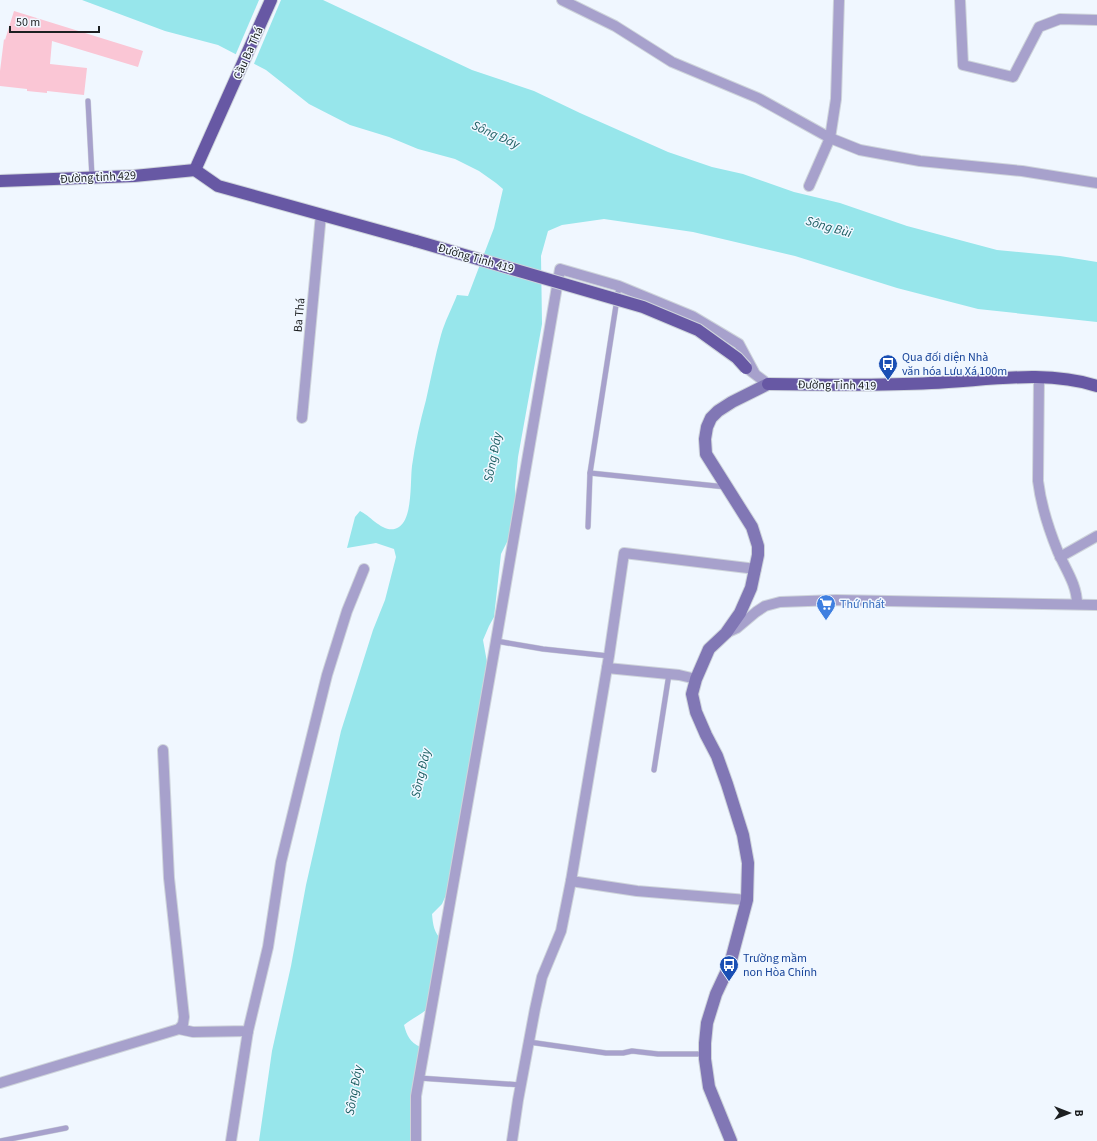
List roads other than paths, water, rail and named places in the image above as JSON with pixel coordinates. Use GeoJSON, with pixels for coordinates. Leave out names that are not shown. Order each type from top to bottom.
{"type":"FeatureCollection","features":[{"type":"Feature","properties":{"kind":"main road","name":"Cầu Ba Thá"},"geometry":{"type":"LineString","coordinates":[[195,170],[271,0]]}},
{"type":"Feature","properties":{"kind":"main road","name":"Đường tỉnh 429"},"geometry":{"type":"LineString","coordinates":[[0,181],[134,176],[195,170]]}},
{"type":"Feature","properties":{"kind":"main road","name":"Đường Tỉnh 419"},"geometry":{"type":"LineString","coordinates":[[195,170],[218,186],[416,241],[643,307],[698,330],[737,358],[750,370]]}},
{"type":"Feature","properties":{"kind":"main road","name":"Đường Tỉnh 419"},"geometry":{"type":"LineString","coordinates":[[768,384],[878,386],[1039,377],[1081,382],[1097,386]]}},
{"type":"Feature","properties":{"kind":"street"},"geometry":{"type":"LineString","coordinates":[[562,0],[575,3],[672,62],[758,98],[830,138],[860,150],[920,161],[1022,171],[1097,183]]}},
{"type":"Feature","properties":{"kind":"street"},"geometry":{"type":"LineString","coordinates":[[809,186],[830,138],[836,99],[839,0]]}},
{"type":"Feature","properties":{"kind":"street"},"geometry":{"type":"LineString","coordinates":[[960,0],[963,65],[1013,77],[1039,27],[1060,19],[1097,20]]}},
{"type":"Feature","properties":{"kind":"street","name":"Ba Thá"},"geometry":{"type":"LineString","coordinates":[[302,418],[321,214]]}},
{"type":"Feature","properties":{"kind":"street"},"geometry":{"type":"LineString","coordinates":[[416,1141],[416,1096],[560,269],[619,286],[692,316],[739,344],[750,370],[768,384],[732,402],[718,411],[711,418],[707,427],[705,439],[706,454],[752,527],[758,546],[756,569],[751,588],[726,634]]}},
{"type":"Feature","properties":{"kind":"street"},"geometry":{"type":"LineString","coordinates":[[1039,377],[1038,481],[1040,498],[1060,557],[1075,590],[1077,604]]}},
{"type":"Feature","properties":{"kind":"street"},"geometry":{"type":"LineString","coordinates":[[1060,557],[1097,536]]}},
{"type":"Feature","properties":{"kind":"street"},"geometry":{"type":"LineString","coordinates":[[512,1141],[520,1085],[542,977],[561,930],[571,882],[609,656],[624,553],[756,569]]}},
{"type":"Feature","properties":{"kind":"street"},"geometry":{"type":"LineString","coordinates":[[231,1141],[248,1031],[268,948],[281,862],[300,780],[327,675],[347,611],[364,569]]}},
{"type":"Feature","properties":{"kind":"street"},"geometry":{"type":"LineString","coordinates":[[730,1141],[709,1087],[705,1054],[707,1023],[716,994],[730,964],[747,900],[748,863],[743,835],[717,756],[696,712],[692,694],[696,679],[709,650],[726,634],[737,628],[756,612],[766,606],[780,602],[836,600],[1097,605]]}},
{"type":"Feature","properties":{"kind":"street"},"geometry":{"type":"LineString","coordinates":[[607,668],[669,674],[696,679]]}},
{"type":"Feature","properties":{"kind":"street"},"geometry":{"type":"LineString","coordinates":[[163,750],[170,878],[184,1017],[183,1024],[179,1029]]}},
{"type":"Feature","properties":{"kind":"street"},"geometry":{"type":"LineString","coordinates":[[571,882],[637,891],[747,900]]}},
{"type":"Feature","properties":{"kind":"street"},"geometry":{"type":"LineString","coordinates":[[0,1083],[179,1029],[193,1032],[248,1031]]}},
{"type":"Feature","properties":{"kind":"lane"},"geometry":{"type":"LineString","coordinates":[[88,101],[92,177]]}},
{"type":"Feature","properties":{"kind":"lane"},"geometry":{"type":"LineString","coordinates":[[588,527],[590,473],[619,286]]}},
{"type":"Feature","properties":{"kind":"lane"},"geometry":{"type":"LineString","coordinates":[[590,473],[727,487]]}},
{"type":"Feature","properties":{"kind":"lane"},"geometry":{"type":"LineString","coordinates":[[496,641],[544,649],[609,656]]}},
{"type":"Feature","properties":{"kind":"lane"},"geometry":{"type":"LineString","coordinates":[[654,770],[669,674]]}},
{"type":"Feature","properties":{"kind":"lane"},"geometry":{"type":"LineString","coordinates":[[529,1042],[606,1053],[623,1053],[632,1051],[658,1054],[705,1054]]}},
{"type":"Feature","properties":{"kind":"lane"},"geometry":{"type":"LineString","coordinates":[[419,1078],[520,1085]]}},
{"type":"Feature","properties":{"kind":"lane"},"geometry":{"type":"LineString","coordinates":[[0,1141],[66,1128]]}},
{"type":"Feature","properties":{"kind":"water"},"geometry":{"type":"Polygon","coordinates":[[[82,0],[323,0],[472,70],[534,91],[668,152],[712,167],[743,174],[794,192],[840,203],[907,226],[997,250],[1060,256],[1097,262],[1097,322],[978,309],[897,288],[795,256],[693,232],[604,219],[562,225],[548,231],[541,256],[542,324],[518,457],[515,487],[516,504],[513,530],[501,554],[494,617],[483,640],[487,662],[483,701],[480,705],[446,895],[442,904],[432,914],[434,928],[437,935],[442,940],[429,1007],[404,1025],[409,1038],[420,1047],[411,1141],[259,1141],[272,1051],[291,966],[306,885],[341,731],[373,630],[385,600],[396,557],[394,549],[376,543],[347,548],[355,517],[360,511],[378,524],[389,529],[399,527],[407,516],[416,441],[441,335],[457,295],[468,296],[494,228],[503,189],[479,171],[455,159],[418,149],[389,137],[350,125],[309,104],[266,70],[218,45],[165,31],[82,0]]]}},
{"type":"Feature","properties":{"kind":"place","name":"Qua đối diện Nhà văn hóa Lưu Xá 100m"},"geometry":{"type":"Point","coordinates":[888,381]}},
{"type":"Feature","properties":{"kind":"place","name":"Thứ nhất"},"geometry":{"type":"Point","coordinates":[826,621]}},
{"type":"Feature","properties":{"kind":"place","name":"Trường mầm non Hòa Chính"},"geometry":{"type":"Point","coordinates":[729,982]}},
{"type":"Feature","properties":{"kind":"water label","name":"Sông Đáy"},"geometry":{"type":"Point","coordinates":[496,134]}},
{"type":"Feature","properties":{"kind":"water label","name":"Sông Bùi"},"geometry":{"type":"Point","coordinates":[829,226]}},
{"type":"Feature","properties":{"kind":"water label","name":"Sông Đáy"},"geometry":{"type":"Point","coordinates":[492,457]}},
{"type":"Feature","properties":{"kind":"water label","name":"Sông Đáy"},"geometry":{"type":"Point","coordinates":[420,773]}},
{"type":"Feature","properties":{"kind":"water label","name":"Sông Đáy"},"geometry":{"type":"Point","coordinates":[353,1090]}}]}
